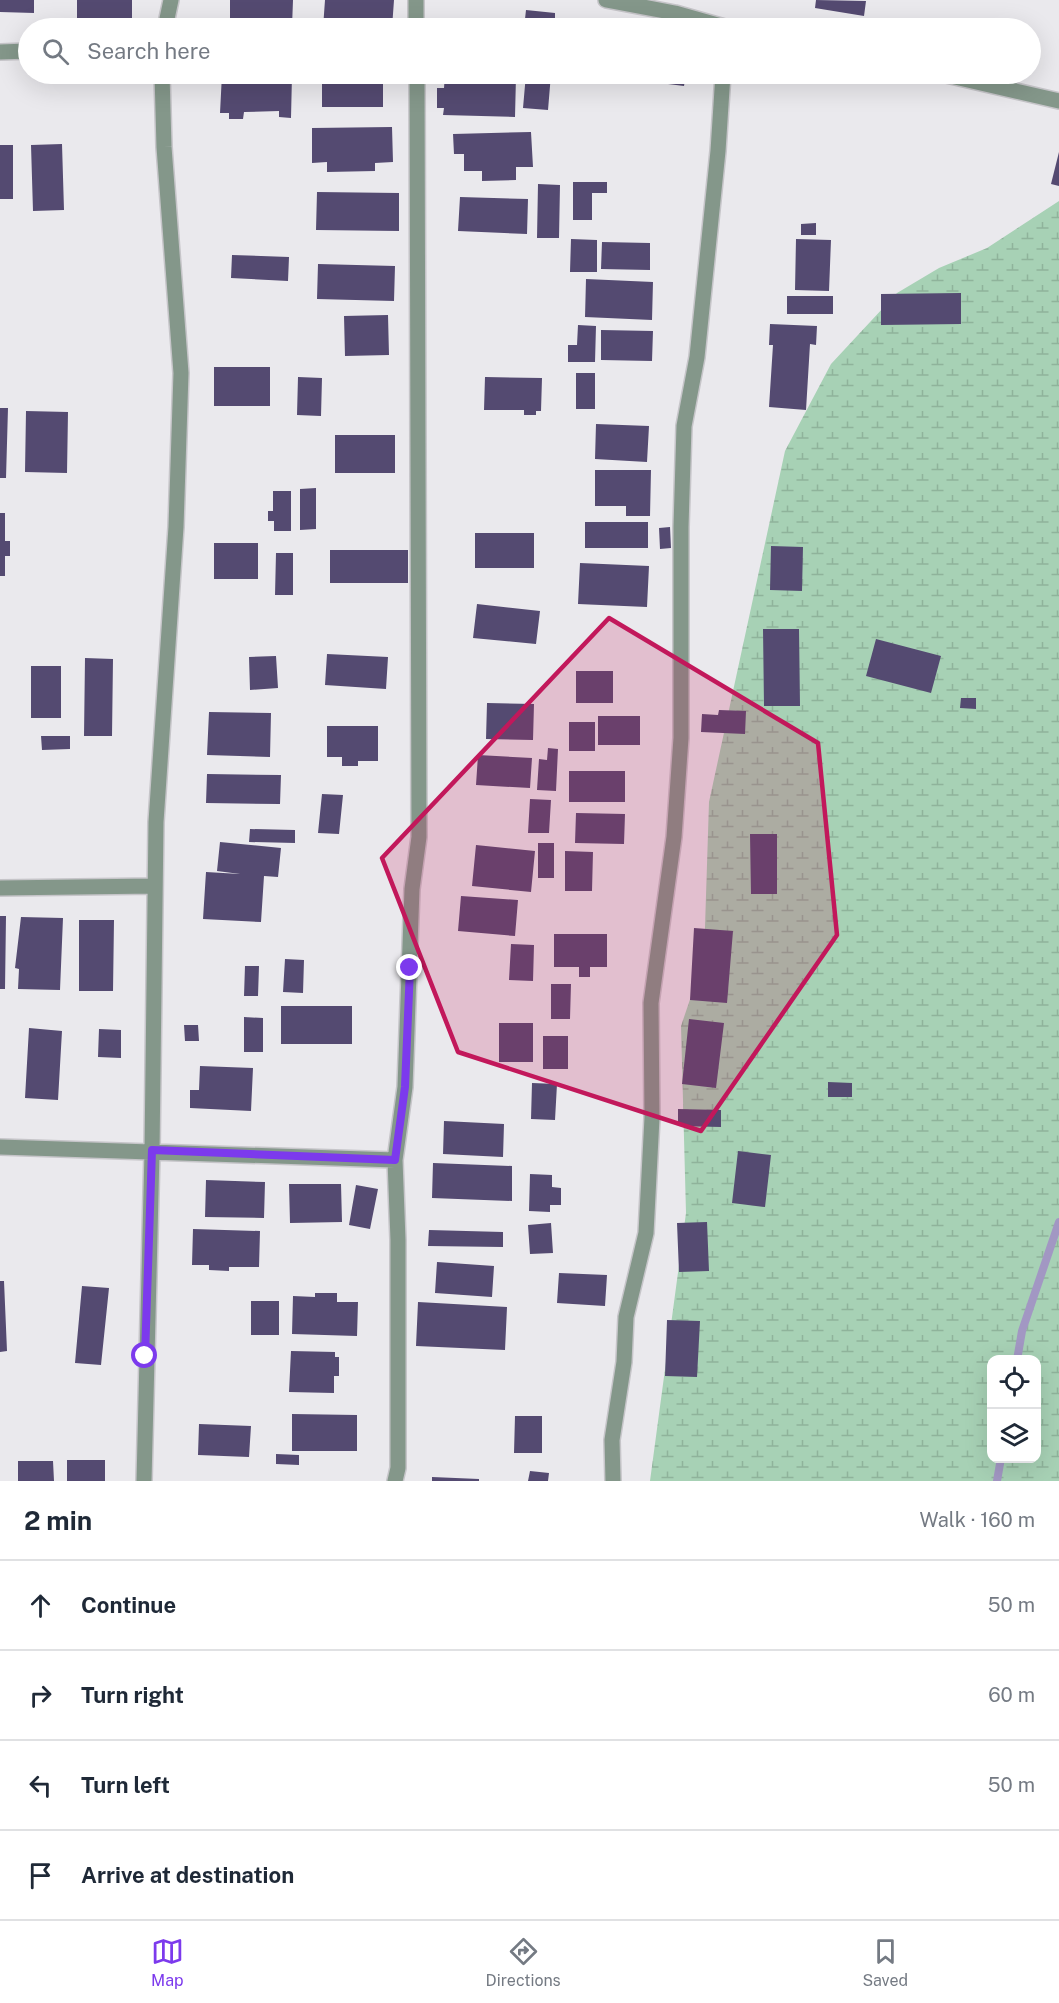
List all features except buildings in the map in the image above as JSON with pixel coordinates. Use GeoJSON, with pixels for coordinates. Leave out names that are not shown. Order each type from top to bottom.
{"type":"FeatureCollection","features":[{"type":"Feature","properties":{"kind":"street"},"geometry":{"type":"LineString","coordinates":[[167,18],[171,0]]}},
{"type":"Feature","properties":{"kind":"street"},"geometry":{"type":"LineString","coordinates":[[416,0],[416,18]]}},
{"type":"Feature","properties":{"kind":"street"},"geometry":{"type":"LineString","coordinates":[[606,0],[677,6],[704,18]]}},
{"type":"Feature","properties":{"kind":"street"},"geometry":{"type":"LineString","coordinates":[[0,52],[18,51]]}},
{"type":"Feature","properties":{"kind":"street"},"geometry":{"type":"LineString","coordinates":[[144,1481],[152,1150],[156,822],[176,527],[181,373],[164,147],[162,84]]}},
{"type":"Feature","properties":{"kind":"street"},"geometry":{"type":"LineString","coordinates":[[395,1481],[398,1468],[398,1240],[395,1160],[405,1087],[412,889],[419,837],[417,84]]}},
{"type":"Feature","properties":{"kind":"street"},"geometry":{"type":"LineString","coordinates":[[613,1481],[612,1440],[624,1362],[626,1317],[646,1233],[652,1118],[651,1003],[674,837],[681,738],[681,527],[684,426],[697,357],[722,84]]}},
{"type":"Feature","properties":{"kind":"street"},"geometry":{"type":"LineString","coordinates":[[985,84],[1059,101]]}},
{"type":"Feature","properties":{"kind":"street"},"geometry":{"type":"LineString","coordinates":[[0,888],[154,886]]}},
{"type":"Feature","properties":{"kind":"street"},"geometry":{"type":"LineString","coordinates":[[0,1147],[152,1150],[395,1160]]}},
{"type":"Feature","properties":{"kind":"highlighted area"},"geometry":{"type":"Polygon","coordinates":[[[609,618],[818,743],[837,935],[701,1131],[458,1052],[382,858],[609,618]]]}},
{"type":"Feature","properties":{"kind":"green space"},"geometry":{"type":"Polygon","coordinates":[[[1059,201],[1059,1481],[650,1481],[686,1213],[681,1026],[704,958],[709,802],[785,451],[831,364],[897,293],[939,268],[987,248],[1059,201]]]}},
{"type":"Feature","properties":{"kind":"waterway"},"geometry":{"type":"LineString","coordinates":[[1018,1355],[1022,1331],[1059,1222]]}},
{"type":"Feature","properties":{"kind":"waterway"},"geometry":{"type":"LineString","coordinates":[[997,1481],[1000,1463]]}},
{"type":"Feature","properties":{"kind":"route"},"geometry":{"type":"LineString","coordinates":[[145,1356],[152,1150],[395,1160],[405,1087],[410,968]]}}]}
